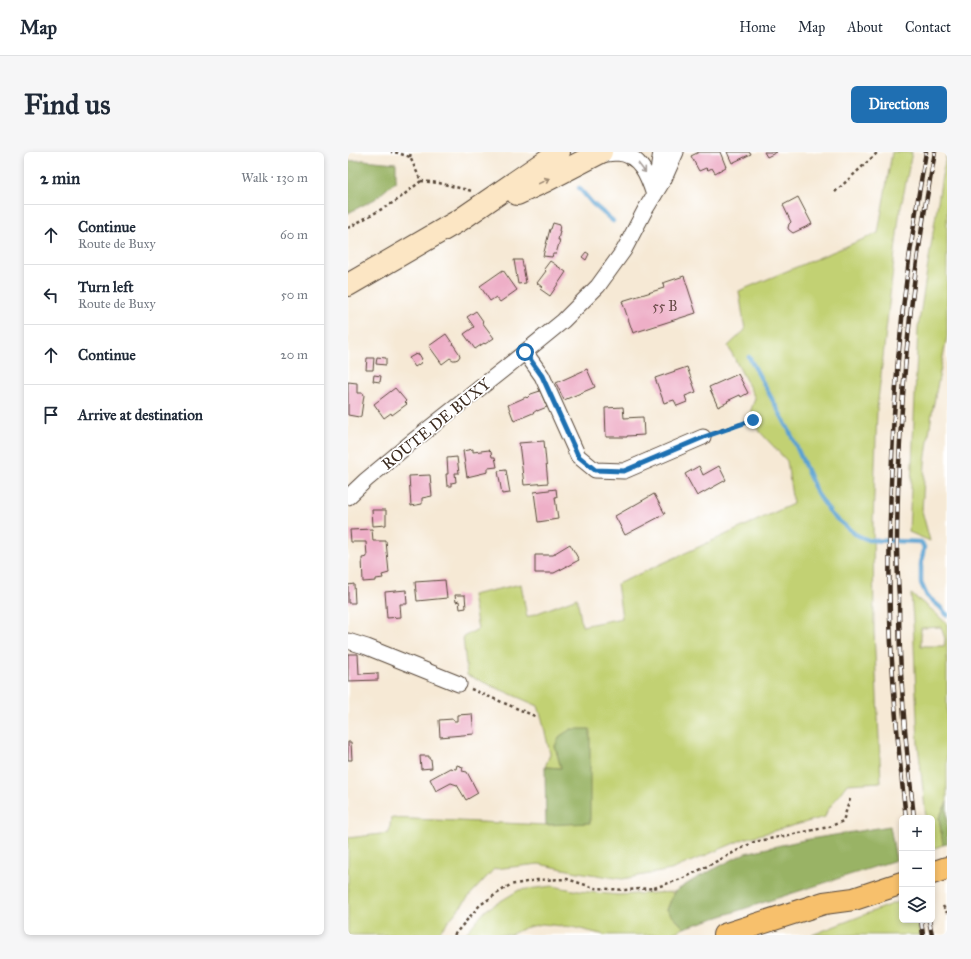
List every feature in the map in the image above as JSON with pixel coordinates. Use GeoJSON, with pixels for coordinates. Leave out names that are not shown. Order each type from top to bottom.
{"type":"FeatureCollection","features":[{"type":"Feature","properties":{"kind":"main road"},"geometry":{"type":"LineString","coordinates":[[348,285],[460,220],[559,152]]}},
{"type":"Feature","properties":{"kind":"main road"},"geometry":{"type":"LineString","coordinates":[[460,220],[545,181],[598,154]]}},
{"type":"Feature","properties":{"kind":"main road"},"geometry":{"type":"LineString","coordinates":[[935,872],[947,868]]}},
{"type":"Feature","properties":{"kind":"main road"},"geometry":{"type":"LineString","coordinates":[[724,935],[824,903],[854,899],[899,884]]}},
{"type":"Feature","properties":{"kind":"main road"},"geometry":{"type":"LineString","coordinates":[[772,935],[829,914],[854,899]]}},
{"type":"Feature","properties":{"kind":"street","name":"ROUTE DE BUXY"},"geometry":{"type":"LineString","coordinates":[[654,195],[661,152]]}},
{"type":"Feature","properties":{"kind":"street","name":"ROUTE DE BUXY"},"geometry":{"type":"LineString","coordinates":[[348,497],[408,444],[563,321],[598,286],[624,250],[664,179],[676,152]]}},
{"type":"Feature","properties":{"kind":"street"},"geometry":{"type":"LineString","coordinates":[[598,154],[617,153],[633,158],[645,170],[650,180],[654,195]]}},
{"type":"Feature","properties":{"kind":"street"},"geometry":{"type":"LineString","coordinates":[[525,352],[542,376],[578,456],[595,470],[624,471],[704,437]]}},
{"type":"Feature","properties":{"kind":"street"},"geometry":{"type":"LineString","coordinates":[[348,641],[367,647],[459,684]]}},
{"type":"Feature","properties":{"kind":"path"},"geometry":{"type":"LineString","coordinates":[[391,152],[410,157]]}},
{"type":"Feature","properties":{"kind":"path"},"geometry":{"type":"LineString","coordinates":[[411,152],[410,157],[422,180]]}},
{"type":"Feature","properties":{"kind":"path"},"geometry":{"type":"LineString","coordinates":[[835,192],[878,152]]}},
{"type":"Feature","properties":{"kind":"path"},"geometry":{"type":"LineString","coordinates":[[348,228],[396,201],[422,180],[468,190],[490,200]]}},
{"type":"Feature","properties":{"kind":"path"},"geometry":{"type":"LineString","coordinates":[[704,437],[753,420]]}},
{"type":"Feature","properties":{"kind":"path"},"geometry":{"type":"LineString","coordinates":[[459,684],[537,717]]}},
{"type":"Feature","properties":{"kind":"path"},"geometry":{"type":"LineString","coordinates":[[454,935],[480,906],[510,885],[537,880],[567,879],[595,888],[625,890],[654,888],[684,878],[754,842],[829,827],[843,821],[850,799]]}},
{"type":"Feature","properties":{"kind":"path"},"geometry":{"type":"LineString","coordinates":[[943,906],[947,913]]}},
{"type":"Feature","properties":{"kind":"green space"},"geometry":{"type":"Polygon","coordinates":[[[892,152],[912,152],[899,217],[877,409],[873,523],[874,631],[881,782],[847,784],[827,811],[825,817],[744,839],[671,870],[622,879],[539,864],[494,869],[437,935],[348,935],[348,838],[389,833],[391,818],[546,825],[590,822],[555,746],[561,768],[545,767],[550,754],[538,706],[467,675],[463,637],[478,629],[472,595],[521,584],[527,617],[577,598],[582,626],[622,618],[617,584],[793,504],[787,461],[748,419],[755,398],[728,346],[745,330],[739,291],[878,233],[892,152]]]}},
{"type":"Feature","properties":{"kind":"green space"},"geometry":{"type":"Polygon","coordinates":[[[947,152],[947,336],[932,413],[925,463],[922,511],[930,541],[909,532],[918,328],[947,152]]]}},
{"type":"Feature","properties":{"kind":"green space"},"geometry":{"type":"Polygon","coordinates":[[[363,160],[396,163],[396,181],[375,199],[348,213],[348,161],[363,160]]]}},
{"type":"Feature","properties":{"kind":"green space"},"geometry":{"type":"Polygon","coordinates":[[[911,594],[931,609],[947,624],[947,802],[939,818],[943,845],[935,848],[935,815],[926,815],[918,744],[911,594]],[[941,627],[921,628],[921,646],[944,646],[945,639],[941,627]]]}},
{"type":"Feature","properties":{"kind":"green space"},"geometry":{"type":"Polygon","coordinates":[[[571,729],[590,729],[590,823],[546,825],[545,767],[561,768],[555,746],[560,736],[571,729]]]}},
{"type":"Feature","properties":{"kind":"green space"},"geometry":{"type":"Polygon","coordinates":[[[947,802],[947,844],[943,845],[939,818],[947,802]]]}},
{"type":"Feature","properties":{"kind":"green space"},"geometry":{"type":"Polygon","coordinates":[[[890,826],[896,860],[684,928],[667,910],[674,892],[695,879],[745,853],[804,840],[890,826]]]}},
{"type":"Feature","properties":{"kind":"green space"},"geometry":{"type":"Polygon","coordinates":[[[553,886],[578,891],[618,895],[674,892],[667,910],[684,928],[669,935],[605,935],[572,927],[542,924],[524,928],[510,935],[464,935],[486,910],[519,890],[553,886]]]}},
{"type":"Feature","properties":{"kind":"green space"},"geometry":{"type":"Polygon","coordinates":[[[899,901],[899,923],[918,923],[920,935],[812,935],[899,901]]]}},
{"type":"Feature","properties":{"kind":"building"},"geometry":{"type":"Polygon","coordinates":[[[699,152],[720,152],[726,167],[715,173],[712,168],[708,170],[706,168],[699,171],[691,156],[699,152]]]}},
{"type":"Feature","properties":{"kind":"building"},"geometry":{"type":"Polygon","coordinates":[[[727,152],[750,152],[751,154],[732,163],[727,152]]]}},
{"type":"Feature","properties":{"kind":"building"},"geometry":{"type":"Polygon","coordinates":[[[764,152],[777,152],[767,157],[764,152]]]}},
{"type":"Feature","properties":{"kind":"building"},"geometry":{"type":"Polygon","coordinates":[[[798,197],[812,224],[793,233],[788,228],[791,222],[783,205],[798,197]]]}},
{"type":"Feature","properties":{"kind":"building"},"geometry":{"type":"Polygon","coordinates":[[[553,223],[560,225],[558,240],[560,240],[556,254],[553,254],[552,257],[543,256],[550,229],[553,223]]]}},
{"type":"Feature","properties":{"kind":"building"},"geometry":{"type":"Polygon","coordinates":[[[586,252],[589,254],[586,260],[582,257],[586,252]]]}},
{"type":"Feature","properties":{"kind":"building"},"geometry":{"type":"Polygon","coordinates":[[[514,260],[522,260],[526,283],[518,284],[514,260]]]}},
{"type":"Feature","properties":{"kind":"building"},"geometry":{"type":"Polygon","coordinates":[[[550,261],[566,272],[550,296],[540,289],[542,287],[537,283],[546,271],[544,269],[550,261]]]}},
{"type":"Feature","properties":{"kind":"building"},"geometry":{"type":"Polygon","coordinates":[[[503,270],[517,290],[500,302],[496,297],[490,301],[480,286],[503,270]]]}},
{"type":"Feature","properties":{"kind":"building"},"geometry":{"type":"Polygon","coordinates":[[[684,276],[696,313],[633,333],[622,301],[664,288],[663,283],[684,276]]]}},
{"type":"Feature","properties":{"kind":"building"},"geometry":{"type":"Polygon","coordinates":[[[476,311],[494,338],[475,349],[464,334],[474,327],[467,317],[476,311]]]}},
{"type":"Feature","properties":{"kind":"building"},"geometry":{"type":"Polygon","coordinates":[[[446,334],[460,356],[455,360],[450,358],[442,364],[429,346],[446,334]]]}},
{"type":"Feature","properties":{"kind":"building"},"geometry":{"type":"Polygon","coordinates":[[[419,354],[422,362],[415,367],[409,358],[419,354]]]}},
{"type":"Feature","properties":{"kind":"building"},"geometry":{"type":"Polygon","coordinates":[[[377,357],[386,358],[386,365],[376,364],[377,357]]]}},
{"type":"Feature","properties":{"kind":"building"},"geometry":{"type":"Polygon","coordinates":[[[367,358],[374,358],[373,370],[366,370],[367,358]]]}},
{"type":"Feature","properties":{"kind":"building"},"geometry":{"type":"Polygon","coordinates":[[[687,367],[696,392],[685,396],[687,402],[677,406],[674,400],[664,403],[655,378],[687,367]]]}},
{"type":"Feature","properties":{"kind":"building"},"geometry":{"type":"Polygon","coordinates":[[[587,369],[595,387],[564,400],[556,383],[587,369]]]}},
{"type":"Feature","properties":{"kind":"building"},"geometry":{"type":"Polygon","coordinates":[[[738,374],[748,393],[741,397],[740,395],[727,401],[728,402],[718,407],[709,387],[738,374]]]}},
{"type":"Feature","properties":{"kind":"building"},"geometry":{"type":"Polygon","coordinates":[[[374,375],[381,376],[380,382],[373,381],[374,375]]]}},
{"type":"Feature","properties":{"kind":"building"},"geometry":{"type":"Polygon","coordinates":[[[348,382],[357,383],[357,393],[363,393],[364,395],[361,416],[359,417],[348,415],[348,382]]]}},
{"type":"Feature","properties":{"kind":"building"},"geometry":{"type":"Polygon","coordinates":[[[395,388],[407,404],[392,415],[391,413],[384,418],[374,404],[395,388]]]}},
{"type":"Feature","properties":{"kind":"building"},"geometry":{"type":"Polygon","coordinates":[[[540,391],[547,407],[514,421],[508,405],[526,397],[527,398],[531,394],[540,391]]]}},
{"type":"Feature","properties":{"kind":"building"},"geometry":{"type":"Polygon","coordinates":[[[623,407],[624,418],[643,417],[644,435],[606,437],[605,408],[623,407]]]}},
{"type":"Feature","properties":{"kind":"building"},"geometry":{"type":"Polygon","coordinates":[[[544,441],[548,483],[524,485],[519,443],[544,441]]]}},
{"type":"Feature","properties":{"kind":"building"},"geometry":{"type":"Polygon","coordinates":[[[473,449],[473,452],[489,450],[492,457],[495,457],[497,467],[488,468],[488,472],[467,477],[463,451],[473,449]]]}},
{"type":"Feature","properties":{"kind":"building"},"geometry":{"type":"Polygon","coordinates":[[[457,457],[459,473],[455,473],[456,482],[451,483],[451,486],[447,486],[447,458],[457,457]]]}},
{"type":"Feature","properties":{"kind":"building"},"geometry":{"type":"Polygon","coordinates":[[[699,466],[703,475],[719,466],[726,480],[697,496],[685,474],[699,466]]]}},
{"type":"Feature","properties":{"kind":"building"},"geometry":{"type":"Polygon","coordinates":[[[506,470],[510,493],[502,494],[498,471],[506,470]]]}},
{"type":"Feature","properties":{"kind":"building"},"geometry":{"type":"Polygon","coordinates":[[[430,475],[432,496],[422,498],[422,504],[411,506],[409,476],[430,475]]]}},
{"type":"Feature","properties":{"kind":"building"},"geometry":{"type":"Polygon","coordinates":[[[556,489],[557,497],[555,497],[558,519],[538,522],[534,492],[556,489]]]}},
{"type":"Feature","properties":{"kind":"building"},"geometry":{"type":"Polygon","coordinates":[[[654,494],[665,514],[625,535],[615,516],[654,494]]]}},
{"type":"Feature","properties":{"kind":"building"},"geometry":{"type":"Polygon","coordinates":[[[372,510],[386,510],[386,525],[373,526],[372,510]]]}},
{"type":"Feature","properties":{"kind":"building"},"geometry":{"type":"Polygon","coordinates":[[[372,529],[373,541],[386,541],[389,573],[382,575],[383,578],[376,579],[376,581],[363,582],[362,558],[367,557],[366,542],[351,542],[350,530],[372,529]]]}},
{"type":"Feature","properties":{"kind":"building"},"geometry":{"type":"Polygon","coordinates":[[[570,544],[579,560],[554,573],[535,573],[535,555],[553,555],[570,544]]]}},
{"type":"Feature","properties":{"kind":"building"},"geometry":{"type":"Polygon","coordinates":[[[445,580],[447,598],[417,601],[415,582],[445,580]]]}},
{"type":"Feature","properties":{"kind":"building"},"geometry":{"type":"Polygon","coordinates":[[[354,584],[355,603],[348,603],[348,585],[354,584]]]}},
{"type":"Feature","properties":{"kind":"building"},"geometry":{"type":"Polygon","coordinates":[[[406,590],[407,604],[400,604],[401,617],[387,618],[385,592],[406,590]]]}},
{"type":"Feature","properties":{"kind":"building"},"geometry":{"type":"Polygon","coordinates":[[[455,595],[465,595],[466,608],[460,609],[459,601],[456,602],[455,595]]]}},
{"type":"Feature","properties":{"kind":"building"},"geometry":{"type":"Polygon","coordinates":[[[348,654],[358,654],[359,674],[378,673],[378,680],[348,681],[348,654]]]}},
{"type":"Feature","properties":{"kind":"building"},"geometry":{"type":"Polygon","coordinates":[[[472,714],[474,734],[440,737],[439,720],[453,719],[454,721],[457,721],[457,715],[472,714]]]}},
{"type":"Feature","properties":{"kind":"building"},"geometry":{"type":"Polygon","coordinates":[[[348,742],[351,742],[352,760],[348,760],[348,742]]]}},
{"type":"Feature","properties":{"kind":"building"},"geometry":{"type":"Polygon","coordinates":[[[420,756],[429,756],[429,759],[431,759],[432,768],[421,769],[420,756]]]}},
{"type":"Feature","properties":{"kind":"building"},"geometry":{"type":"Polygon","coordinates":[[[457,765],[463,767],[462,771],[467,772],[478,793],[466,800],[457,785],[451,783],[436,791],[430,779],[450,768],[456,769],[457,765]]]}},
{"type":"Feature","properties":{"kind":"waterway"},"geometry":{"type":"LineString","coordinates":[[579,188],[593,204],[613,221]]}},
{"type":"Feature","properties":{"kind":"waterway"},"geometry":{"type":"LineString","coordinates":[[749,357],[789,430],[817,493],[832,515],[855,534],[868,540],[921,542],[924,547],[921,564],[921,583],[927,596],[947,615]]}},
{"type":"Feature","properties":{"kind":"railway"},"geometry":{"type":"LineString","coordinates":[[906,815],[893,681],[889,572],[890,505],[895,400],[902,317],[926,152]]}},
{"type":"Feature","properties":{"kind":"railway"},"geometry":{"type":"LineString","coordinates":[[914,815],[900,662],[897,550],[898,494],[903,396],[912,298],[926,200],[935,152]]}},
{"type":"Feature","properties":{"kind":"railway"},"geometry":{"type":"LineString","coordinates":[[921,923],[923,935]]}},
{"type":"Feature","properties":{"kind":"railway"},"geometry":{"type":"LineString","coordinates":[[930,923],[932,935]]}},
{"type":"Feature","properties":{"kind":"route"},"geometry":{"type":"LineString","coordinates":[[525,352],[542,376],[578,456],[595,470],[624,471],[704,437],[753,420]]}}]}
